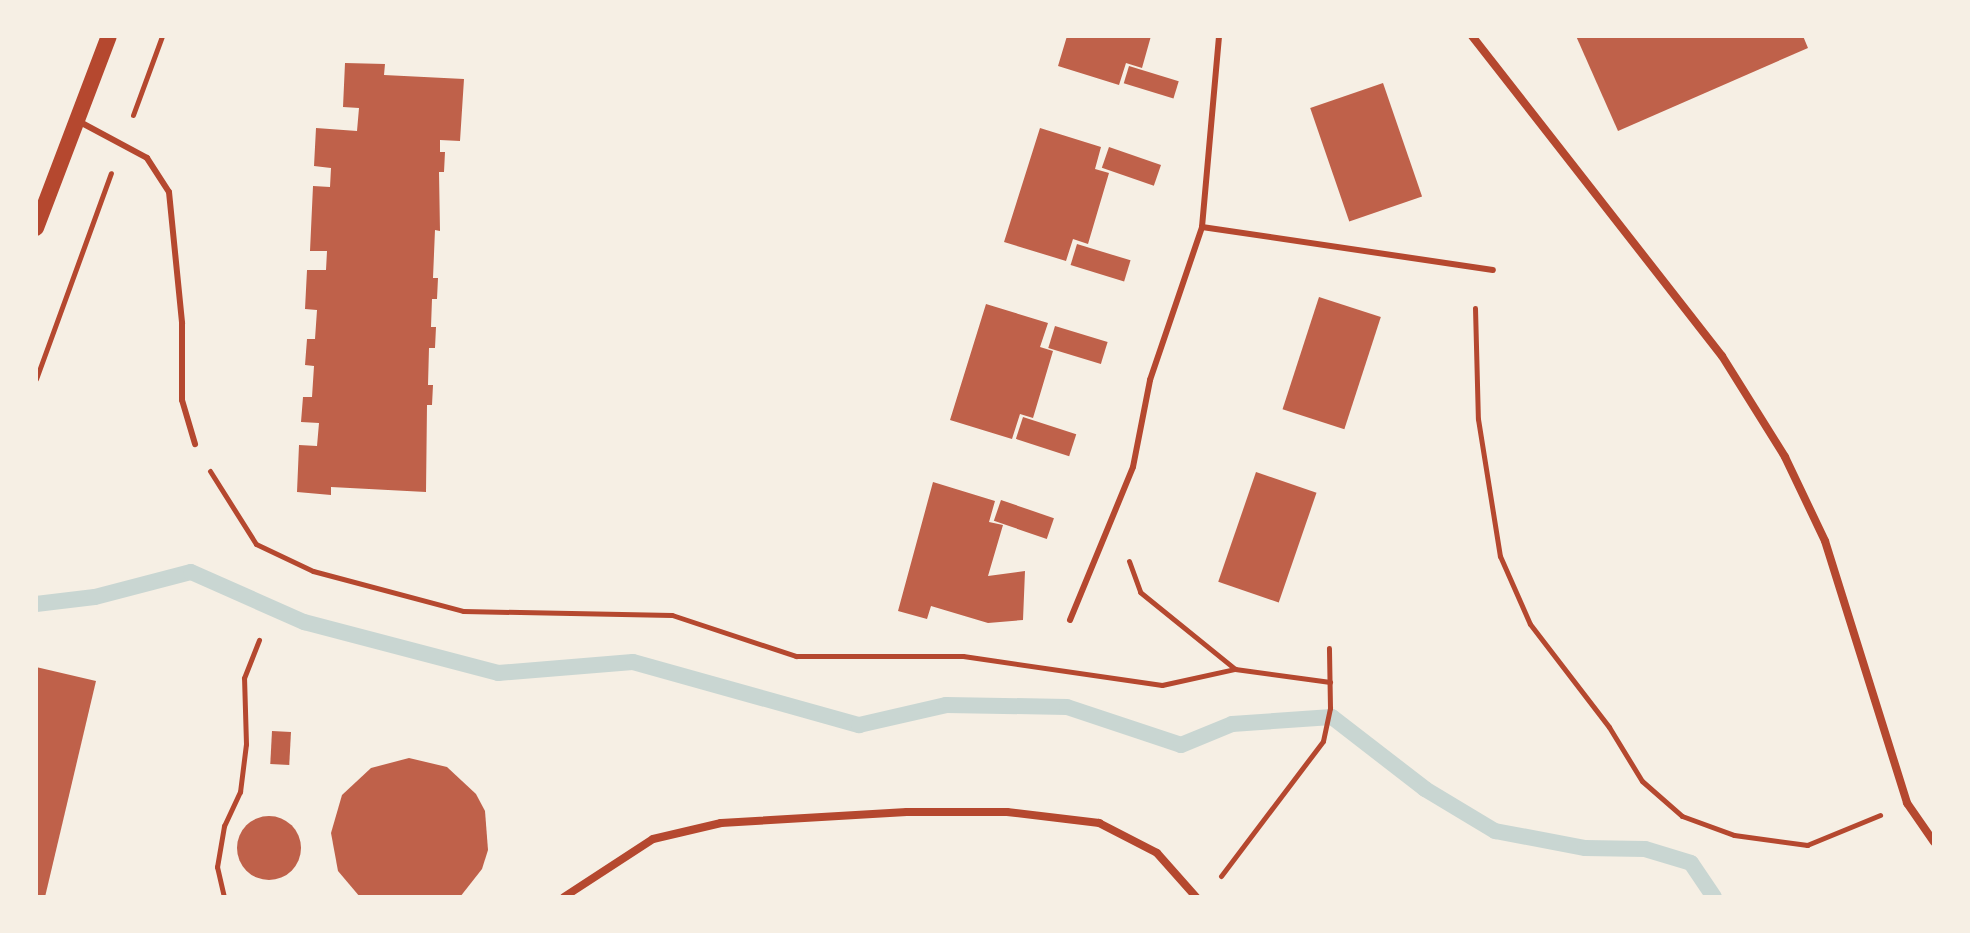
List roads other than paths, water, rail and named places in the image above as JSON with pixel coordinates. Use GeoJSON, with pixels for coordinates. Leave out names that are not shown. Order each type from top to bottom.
{"type":"FeatureCollection","features":[{"type":"Feature","properties":{"kind":"main road"},"geometry":{"type":"LineString","coordinates":[[36,228],[109,36]]}},
{"type":"Feature","properties":{"kind":"street"},"geometry":{"type":"LineString","coordinates":[[1472,36],[1722,356],[1785,457],[1825,541],[1907,803],[1934,842]]}},
{"type":"Feature","properties":{"kind":"street"},"geometry":{"type":"LineString","coordinates":[[564,897],[653,839],[721,823],[907,812],[1007,812],[1099,823],[1157,853],[1196,897]]}},
{"type":"Feature","properties":{"kind":"lane"},"geometry":{"type":"LineString","coordinates":[[1070,620],[1133,467],[1150,380],[1202,227],[1219,36]]}},
{"type":"Feature","properties":{"kind":"lane"},"geometry":{"type":"LineString","coordinates":[[77,120],[123,141],[147,158],[169,192],[182,323],[182,400],[195,444]]}},
{"type":"Feature","properties":{"kind":"lane"},"geometry":{"type":"LineString","coordinates":[[1202,227],[1493,270]]}},
{"type":"Feature","properties":{"kind":"waterway"},"geometry":{"type":"LineString","coordinates":[[36,604],[95,597],[191,572],[304,622],[498,673],[633,662],[859,725],[946,705],[1067,707],[1181,745],[1232,724],[1332,717],[1425,789],[1495,831],[1585,848],[1645,849],[1691,863],[1714,897]]}}]}
